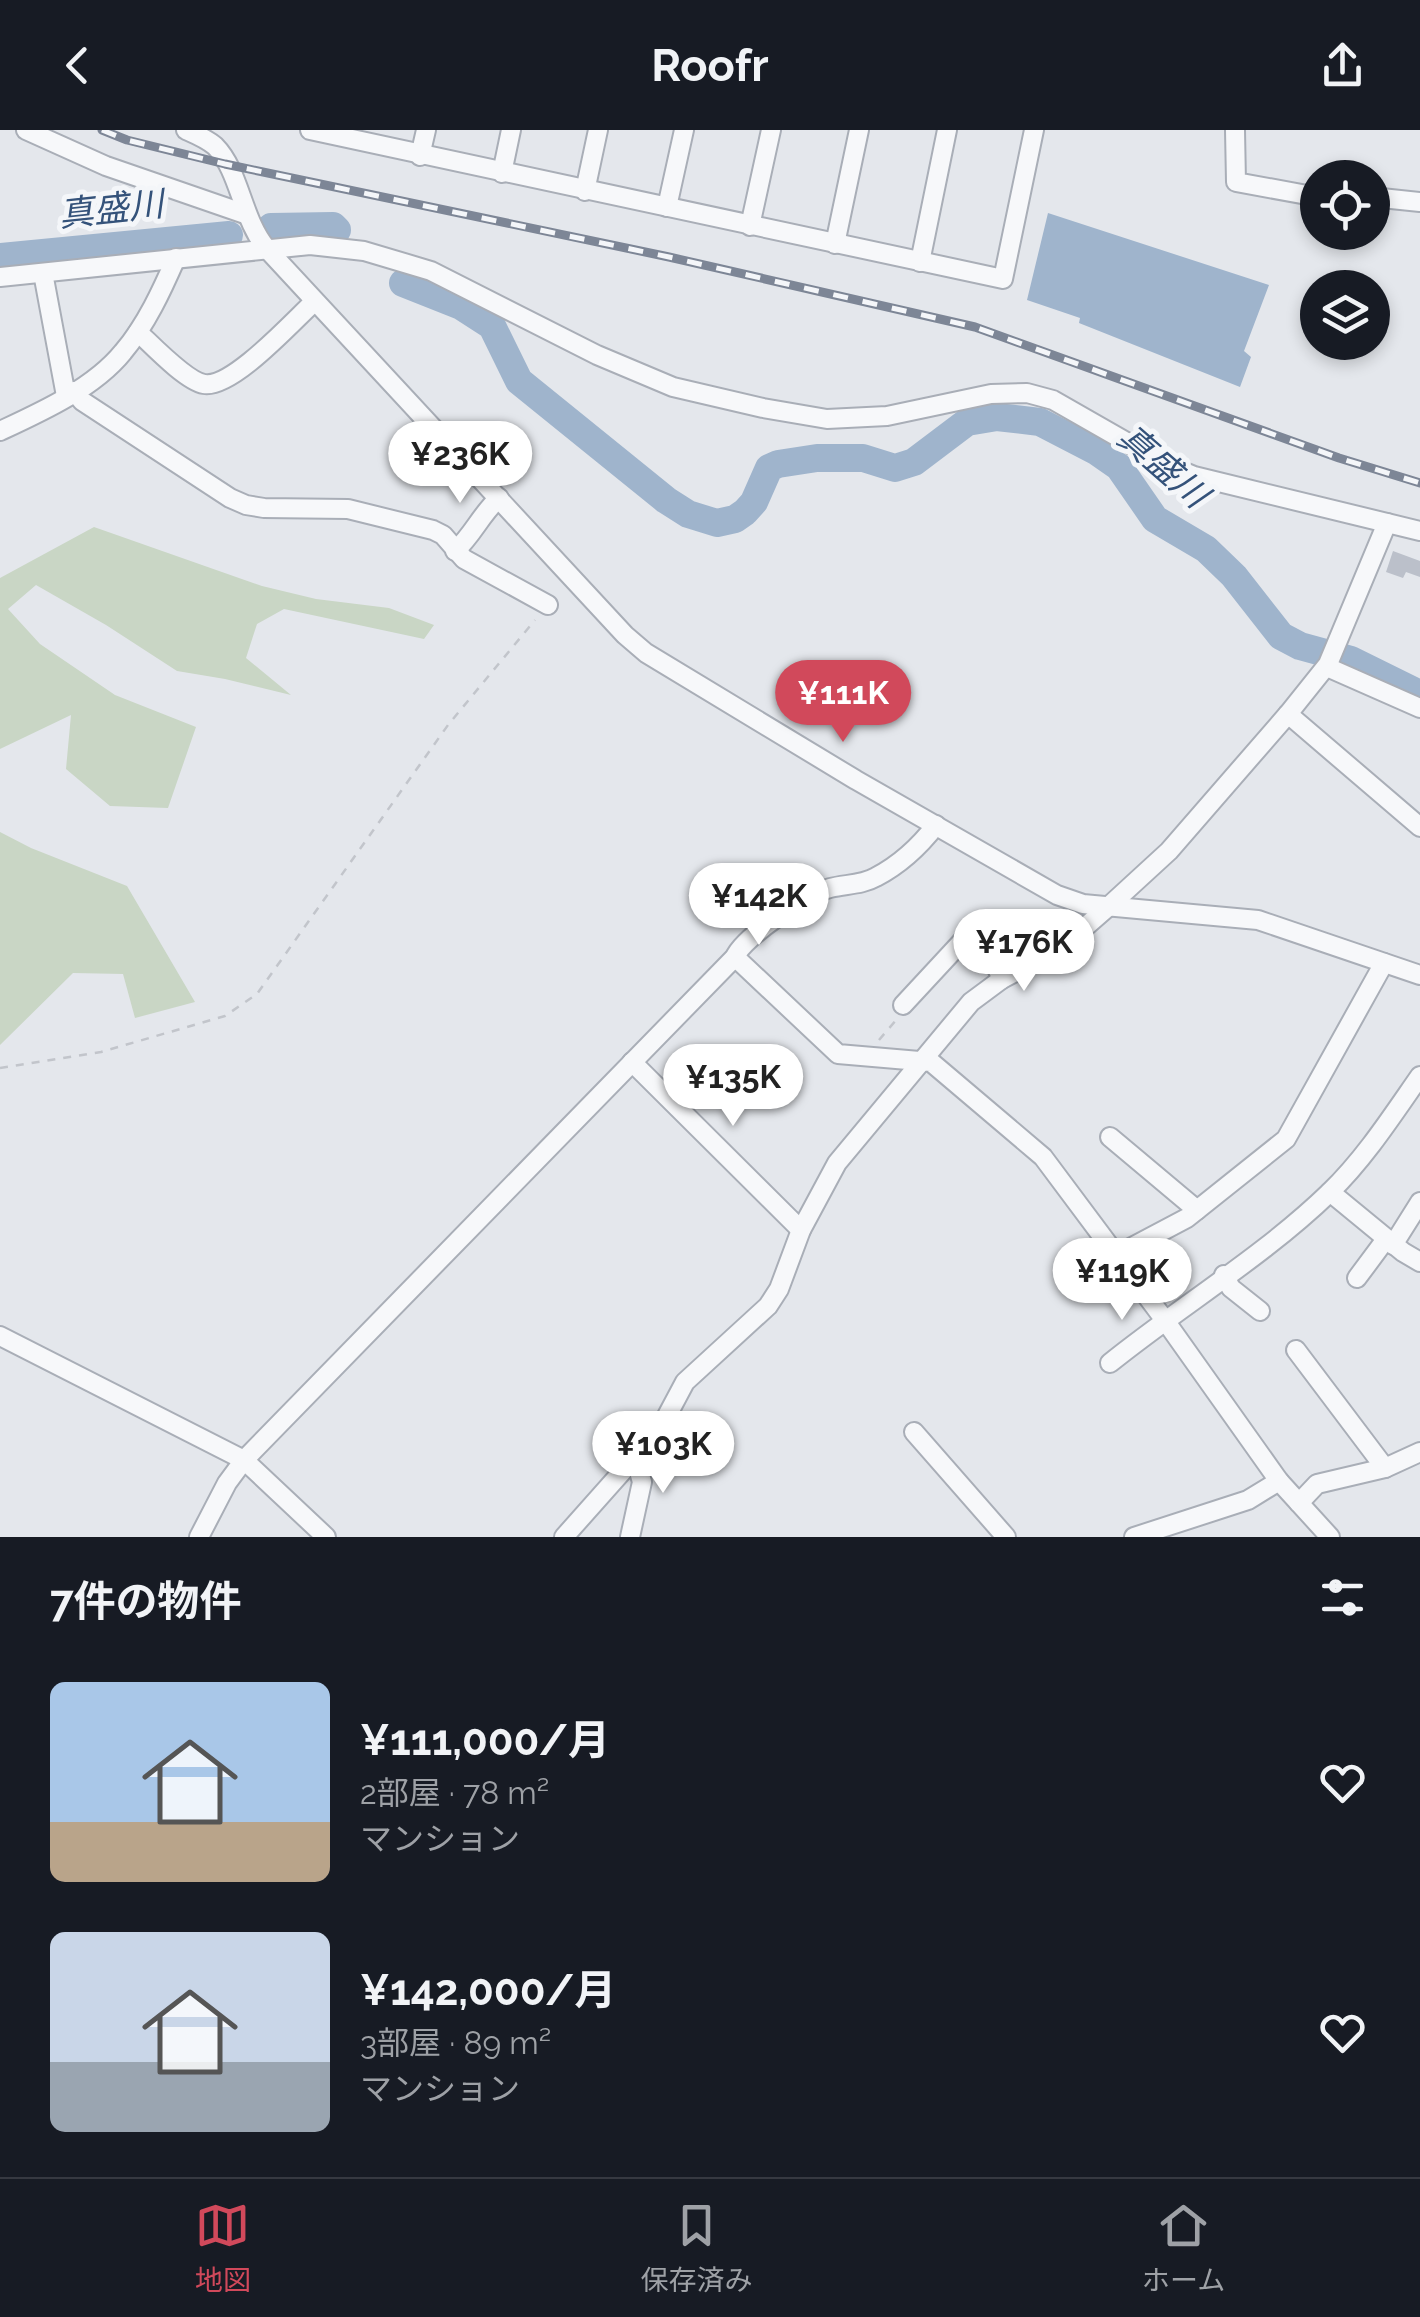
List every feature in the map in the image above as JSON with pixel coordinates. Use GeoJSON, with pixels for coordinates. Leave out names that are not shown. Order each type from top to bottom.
{"type":"FeatureCollection","features":[{"type":"Feature","properties":{"kind":"street"},"geometry":{"type":"LineString","coordinates":[[26,130],[106,166],[245,214]]}},
{"type":"Feature","properties":{"kind":"street"},"geometry":{"type":"LineString","coordinates":[[186,130],[216,147],[245,214],[267,249],[625,635],[646,653],[1056,894],[1082,904],[1258,920],[1420,975]]}},
{"type":"Feature","properties":{"kind":"street"},"geometry":{"type":"LineString","coordinates":[[310,130],[1003,279],[1034,130]]}},
{"type":"Feature","properties":{"kind":"street"},"geometry":{"type":"LineString","coordinates":[[420,156],[426,130]]}},
{"type":"Feature","properties":{"kind":"street"},"geometry":{"type":"LineString","coordinates":[[502,173],[511,130]]}},
{"type":"Feature","properties":{"kind":"street"},"geometry":{"type":"LineString","coordinates":[[586,191],[598,130]]}},
{"type":"Feature","properties":{"kind":"street"},"geometry":{"type":"LineString","coordinates":[[668,208],[684,130]]}},
{"type":"Feature","properties":{"kind":"street"},"geometry":{"type":"LineString","coordinates":[[750,226],[771,130]]}},
{"type":"Feature","properties":{"kind":"street"},"geometry":{"type":"LineString","coordinates":[[835,244],[859,130]]}},
{"type":"Feature","properties":{"kind":"street"},"geometry":{"type":"LineString","coordinates":[[920,262],[947,130]]}},
{"type":"Feature","properties":{"kind":"street"},"geometry":{"type":"LineString","coordinates":[[1236,130],[1236,182],[1300,194]]}},
{"type":"Feature","properties":{"kind":"street"},"geometry":{"type":"LineString","coordinates":[[1390,199],[1420,202]]}},
{"type":"Feature","properties":{"kind":"street"},"geometry":{"type":"LineString","coordinates":[[0,277],[310,245],[364,251],[463,285],[637,373],[673,386],[827,419],[887,416],[991,394],[1040,396],[1182,471],[1420,531]]}},
{"type":"Feature","properties":{"kind":"street"},"geometry":{"type":"LineString","coordinates":[[0,431],[70,394],[115,361],[138,332],[176,258]]}},
{"type":"Feature","properties":{"kind":"street"},"geometry":{"type":"LineString","coordinates":[[43,273],[70,394],[230,498],[264,508],[348,509],[432,530],[480,568],[548,605]]}},
{"type":"Feature","properties":{"kind":"street"},"geometry":{"type":"LineString","coordinates":[[138,332],[191,377],[212,384],[242,368],[314,302]]}},
{"type":"Feature","properties":{"kind":"street"},"geometry":{"type":"LineString","coordinates":[[455,551],[470,538],[488,508],[499,498]]}},
{"type":"Feature","properties":{"kind":"street"},"geometry":{"type":"LineString","coordinates":[[564,1537],[660,1429],[684,1382],[768,1306],[779,1289],[801,1230],[837,1163],[971,1002],[1002,978],[1060,948],[1169,850],[1328,665],[1387,524]]}},
{"type":"Feature","properties":{"kind":"street"},"geometry":{"type":"LineString","coordinates":[[1328,665],[1420,708]]}},
{"type":"Feature","properties":{"kind":"street"},"geometry":{"type":"LineString","coordinates":[[1288,714],[1420,827]]}},
{"type":"Feature","properties":{"kind":"street"},"geometry":{"type":"LineString","coordinates":[[199,1537],[227,1483],[244,1460],[735,957],[744,943],[813,895],[828,888],[868,881],[901,862],[936,826]]}},
{"type":"Feature","properties":{"kind":"street"},"geometry":{"type":"LineString","coordinates":[[903,1006],[968,936],[993,960],[1002,978]]}},
{"type":"Feature","properties":{"kind":"street"},"geometry":{"type":"LineString","coordinates":[[735,957],[838,1054],[930,1062],[1043,1157],[1279,1481],[1330,1537]]}},
{"type":"Feature","properties":{"kind":"street"},"geometry":{"type":"LineString","coordinates":[[1117,1255],[1197,1210],[1286,1140],[1384,963]]}},
{"type":"Feature","properties":{"kind":"street"},"geometry":{"type":"LineString","coordinates":[[632,1062],[801,1230]]}},
{"type":"Feature","properties":{"kind":"street"},"geometry":{"type":"LineString","coordinates":[[1110,1363],[1277,1237],[1330,1192],[1362,1157],[1420,1076]]}},
{"type":"Feature","properties":{"kind":"street"},"geometry":{"type":"LineString","coordinates":[[1110,1137],[1197,1210]]}},
{"type":"Feature","properties":{"kind":"street"},"geometry":{"type":"LineString","coordinates":[[1330,1192],[1420,1262]]}},
{"type":"Feature","properties":{"kind":"street"},"geometry":{"type":"LineString","coordinates":[[1358,1278],[1420,1202]]}},
{"type":"Feature","properties":{"kind":"street"},"geometry":{"type":"LineString","coordinates":[[1224,1276],[1232,1288],[1260,1311]]}},
{"type":"Feature","properties":{"kind":"street"},"geometry":{"type":"LineString","coordinates":[[0,1336],[244,1460],[326,1537]]}},
{"type":"Feature","properties":{"kind":"street"},"geometry":{"type":"LineString","coordinates":[[1296,1350],[1385,1468]]}},
{"type":"Feature","properties":{"kind":"street"},"geometry":{"type":"LineString","coordinates":[[914,1432],[1006,1537]]}},
{"type":"Feature","properties":{"kind":"street"},"geometry":{"type":"LineString","coordinates":[[1299,1503],[1317,1484],[1385,1468],[1420,1452]]}},
{"type":"Feature","properties":{"kind":"street"},"geometry":{"type":"LineString","coordinates":[[630,1537],[642,1482],[634,1457]]}},
{"type":"Feature","properties":{"kind":"street"},"geometry":{"type":"LineString","coordinates":[[1134,1537],[1248,1500],[1279,1481]]}},
{"type":"Feature","properties":{"kind":"path"},"geometry":{"type":"LineString","coordinates":[[0,1068],[101,1052],[225,1016],[257,994],[448,725],[548,605]]}},
{"type":"Feature","properties":{"kind":"path"},"geometry":{"type":"LineString","coordinates":[[874,1046],[904,1012],[903,1006]]}},
{"type":"Feature","properties":{"kind":"green space"},"geometry":{"type":"Polygon","coordinates":[[[94,527],[262,586],[316,599],[389,608],[434,625],[424,639],[284,609],[257,624],[246,658],[291,695],[177,671],[36,585],[8,609],[40,644],[115,695],[196,727],[168,808],[110,806],[66,769],[71,715],[0,749],[0,578],[94,527]]]}},
{"type":"Feature","properties":{"kind":"green space"},"geometry":{"type":"Polygon","coordinates":[[[0,832],[127,886],[195,1002],[135,1018],[123,974],[73,973],[0,1045],[0,832]]]}},
{"type":"Feature","properties":{"kind":"water"},"geometry":{"type":"Polygon","coordinates":[[[1048,213],[1269,285],[1244,351],[1251,357],[1240,387],[1079,323],[1080,318],[1027,300],[1048,213]]]}},
{"type":"Feature","properties":{"kind":"building"},"geometry":{"type":"Polygon","coordinates":[[[1393,551],[1420,561],[1420,577],[1406,572],[1403,578],[1386,572],[1393,551]]]}},
{"type":"Feature","properties":{"kind":"waterway","name":"真盛川"},"geometry":{"type":"LineString","coordinates":[[271,227],[333,226],[337,230]]}},
{"type":"Feature","properties":{"kind":"waterway","name":"真盛川"},"geometry":{"type":"LineString","coordinates":[[0,257],[229,235]]}},
{"type":"Feature","properties":{"kind":"waterway","name":"真盛川"},"geometry":{"type":"LineString","coordinates":[[403,283],[461,306],[492,326],[519,381],[666,500],[688,514],[717,523],[745,512],[754,502],[769,468],[778,464],[817,458],[863,458],[895,468],[914,462],[967,422],[997,417],[1040,422],[1119,467],[1155,519],[1206,549],[1234,576],[1281,636],[1300,646],[1351,660],[1420,694]]}},
{"type":"Feature","properties":{"kind":"railway"},"geometry":{"type":"LineString","coordinates":[[102,130],[225,164],[669,257],[975,327],[1339,458],[1420,483]]}}]}
